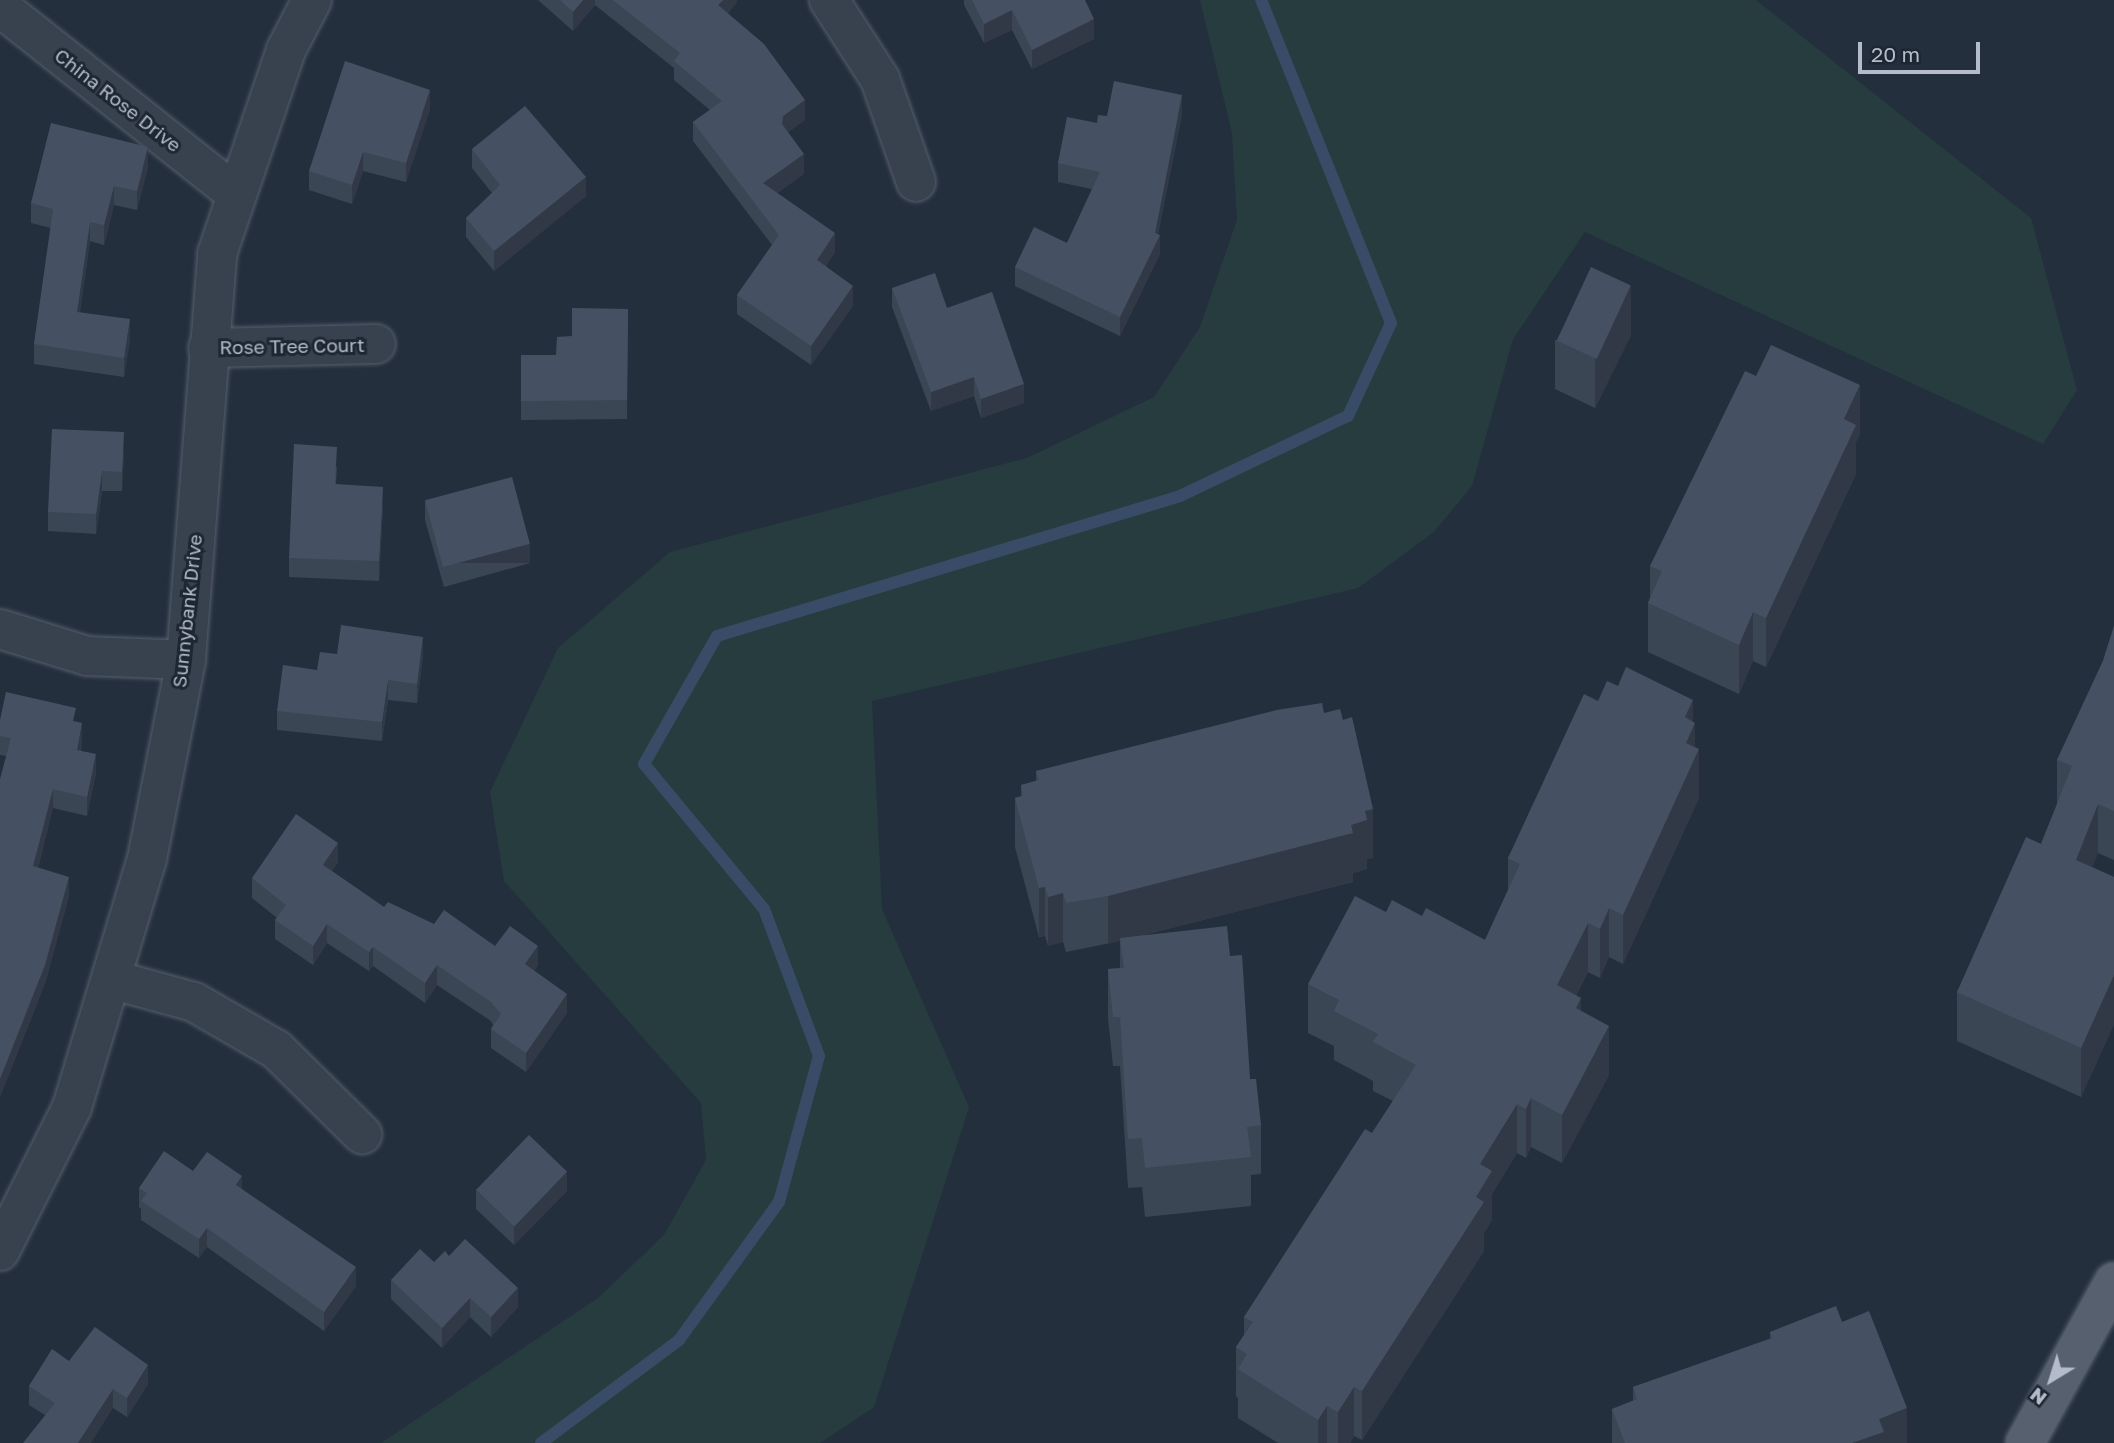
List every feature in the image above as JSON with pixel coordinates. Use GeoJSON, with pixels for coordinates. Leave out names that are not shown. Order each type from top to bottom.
{"type":"FeatureCollection","features":[{"type":"Feature","properties":{"kind":"main road"},"geometry":{"type":"LineString","coordinates":[[2025,1443],[2114,1282]]}},
{"type":"Feature","properties":{"kind":"street","name":"Sunnybank Drive"},"geometry":{"type":"LineString","coordinates":[[0,1251],[72,1107],[114,980],[147,859],[186,660],[217,254],[286,51],[312,0]]}},
{"type":"Feature","properties":{"kind":"street"},"geometry":{"type":"LineString","coordinates":[[829,0],[880,79],[916,182]]}},
{"type":"Feature","properties":{"kind":"street","name":"China Rose Drive"},"geometry":{"type":"LineString","coordinates":[[0,7],[236,193]]}},
{"type":"Feature","properties":{"kind":"street","name":"Rose Tree Court"},"geometry":{"type":"LineString","coordinates":[[208,348],[376,344]]}},
{"type":"Feature","properties":{"kind":"street"},"geometry":{"type":"LineString","coordinates":[[0,629],[88,656],[186,660]]}},
{"type":"Feature","properties":{"kind":"street"},"geometry":{"type":"LineString","coordinates":[[114,980],[194,1002],[276,1050],[362,1134]]}},
{"type":"Feature","properties":{"kind":"green space"},"geometry":{"type":"Polygon","coordinates":[[[1200,0],[1756,0],[2031,218],[2077,390],[2043,444],[1585,232],[1513,339],[1472,486],[1434,532],[1358,588],[872,701],[882,909],[969,1107],[874,1407],[820,1443],[381,1443],[598,1298],[664,1235],[706,1160],[701,1103],[504,881],[490,792],[558,648],[670,552],[1027,458],[1154,397],[1200,327],[1237,220],[1232,133],[1200,0]]]}},
{"type":"Feature","properties":{"kind":"building"},"geometry":{"type":"Polygon","coordinates":[[[560,0],[583,0],[573,12],[560,0]]]}},
{"type":"Feature","properties":{"kind":"building"},"geometry":{"type":"Polygon","coordinates":[[[613,0],[723,0],[718,5],[764,44],[805,100],[783,116],[782,124],[804,154],[763,183],[835,233],[817,260],[853,286],[811,346],[737,295],[779,235],[693,122],[722,101],[674,61],[680,53],[613,0]]]}},
{"type":"Feature","properties":{"kind":"building"},"geometry":{"type":"Polygon","coordinates":[[[972,0],[1085,0],[1094,19],[1032,50],[1012,10],[984,24],[972,0]]]}},
{"type":"Feature","properties":{"kind":"building"},"geometry":{"type":"Polygon","coordinates":[[[345,61],[430,90],[406,163],[363,152],[352,185],[309,171],[345,61]]]}},
{"type":"Feature","properties":{"kind":"building"},"geometry":{"type":"Polygon","coordinates":[[[1114,81],[1182,95],[1155,233],[1160,235],[1120,317],[1015,267],[1034,227],[1067,243],[1100,172],[1058,163],[1067,117],[1097,123],[1098,115],[1107,116],[1114,81]]]}},
{"type":"Feature","properties":{"kind":"building"},"geometry":{"type":"Polygon","coordinates":[[[525,106],[586,177],[494,251],[466,218],[500,185],[472,149],[525,106]]]}},
{"type":"Feature","properties":{"kind":"building"},"geometry":{"type":"Polygon","coordinates":[[[51,123],[148,147],[137,191],[114,186],[104,225],[90,222],[77,312],[130,319],[124,358],[34,344],[53,209],[31,203],[51,123]]]}},
{"type":"Feature","properties":{"kind":"building"},"geometry":{"type":"Polygon","coordinates":[[[1591,267],[1631,286],[1597,359],[1557,340],[1591,267]]]}},
{"type":"Feature","properties":{"kind":"building"},"geometry":{"type":"Polygon","coordinates":[[[935,273],[947,308],[992,292],[1024,384],[981,399],[974,377],[931,392],[892,288],[935,273]]]}},
{"type":"Feature","properties":{"kind":"building"},"geometry":{"type":"Polygon","coordinates":[[[572,308],[628,309],[627,400],[521,401],[521,355],[556,355],[557,337],[572,336],[572,308]]]}},
{"type":"Feature","properties":{"kind":"building"},"geometry":{"type":"Polygon","coordinates":[[[1771,345],[1860,385],[1844,419],[1856,425],[1766,618],[1753,612],[1739,645],[1648,603],[1662,571],[1650,566],[1745,371],[1756,376],[1771,345]]]}},
{"type":"Feature","properties":{"kind":"building"},"geometry":{"type":"Polygon","coordinates":[[[52,429],[124,432],[122,472],[102,471],[96,514],[48,512],[52,429]]]}},
{"type":"Feature","properties":{"kind":"building"},"geometry":{"type":"Polygon","coordinates":[[[294,444],[337,447],[335,484],[383,487],[379,561],[289,558],[294,444]]]}},
{"type":"Feature","properties":{"kind":"building"},"geometry":{"type":"Polygon","coordinates":[[[512,477],[530,544],[443,567],[425,500],[512,477]]]}},
{"type":"Feature","properties":{"kind":"building"},"geometry":{"type":"Polygon","coordinates":[[[341,625],[423,637],[417,684],[388,680],[382,722],[277,711],[283,665],[317,670],[320,652],[337,654],[341,625]]]}},
{"type":"Feature","properties":{"kind":"building"},"geometry":{"type":"Polygon","coordinates":[[[2114,626],[2114,811],[2098,804],[2076,860],[2114,877],[2114,975],[2081,1048],[1957,992],[2026,837],[2041,844],[2072,766],[2057,760],[2103,661],[2114,626]]]}},
{"type":"Feature","properties":{"kind":"building"},"geometry":{"type":"Polygon","coordinates":[[[1626,667],[1693,700],[1685,717],[1695,723],[1686,743],[1699,749],[1623,915],[1609,908],[1600,929],[1588,923],[1557,985],[1581,998],[1576,1008],[1609,1026],[1562,1115],[1531,1098],[1526,1109],[1517,1104],[1480,1164],[1492,1171],[1476,1197],[1484,1202],[1362,1391],[1354,1387],[1338,1412],[1327,1406],[1318,1420],[1238,1369],[1247,1354],[1236,1347],[1253,1322],[1244,1317],[1365,1129],[1372,1133],[1416,1065],[1373,1042],[1378,1034],[1334,1011],[1339,1000],[1308,984],[1355,896],[1386,912],[1392,900],[1422,916],[1426,908],[1485,940],[1520,864],[1508,858],[1584,694],[1598,701],[1607,681],[1618,686],[1626,667]]]}},
{"type":"Feature","properties":{"kind":"building"},"geometry":{"type":"Polygon","coordinates":[[[6,692],[76,708],[73,721],[82,723],[77,750],[96,754],[87,797],[53,789],[33,866],[69,877],[45,965],[0,1079],[0,779],[11,738],[0,736],[0,720],[6,692]]]}},
{"type":"Feature","properties":{"kind":"building"},"geometry":{"type":"Polygon","coordinates":[[[1322,703],[1324,713],[1340,709],[1343,720],[1352,717],[1373,809],[1365,811],[1367,820],[1351,825],[1353,833],[1108,896],[1066,903],[1063,893],[1048,897],[1045,887],[1039,888],[1015,798],[1023,796],[1021,785],[1039,780],[1036,771],[1277,710],[1322,703]]]}},
{"type":"Feature","properties":{"kind":"building"},"geometry":{"type":"Polygon","coordinates":[[[296,814],[338,843],[323,865],[384,907],[388,902],[434,924],[444,910],[495,946],[510,926],[538,946],[525,964],[567,994],[526,1053],[491,1029],[501,1014],[491,1002],[437,965],[425,983],[373,947],[369,952],[327,924],[313,946],[275,920],[286,905],[252,878],[296,814]]]}},
{"type":"Feature","properties":{"kind":"building"},"geometry":{"type":"Polygon","coordinates":[[[1227,926],[1230,956],[1242,955],[1250,1079],[1256,1079],[1261,1125],[1247,1127],[1251,1157],[1145,1168],[1142,1138],[1128,1139],[1120,1017],[1113,1017],[1108,969],[1124,968],[1120,938],[1227,926]]]}},
{"type":"Feature","properties":{"kind":"building"},"geometry":{"type":"Polygon","coordinates":[[[529,1135],[567,1172],[514,1226],[476,1190],[529,1135]]]}},
{"type":"Feature","properties":{"kind":"building"},"geometry":{"type":"Polygon","coordinates":[[[164,1151],[193,1171],[207,1152],[242,1176],[236,1185],[356,1267],[324,1312],[207,1228],[199,1239],[141,1201],[147,1193],[139,1188],[164,1151]]]}},
{"type":"Feature","properties":{"kind":"building"},"geometry":{"type":"Polygon","coordinates":[[[465,1239],[518,1288],[491,1317],[470,1298],[442,1328],[391,1280],[420,1249],[434,1262],[445,1251],[449,1256],[465,1239]]]}},
{"type":"Feature","properties":{"kind":"building"},"geometry":{"type":"Polygon","coordinates":[[[1836,1306],[1842,1322],[1869,1311],[1907,1408],[1879,1419],[1884,1432],[1852,1443],[1625,1443],[1612,1409],[1637,1399],[1633,1387],[1772,1338],[1770,1332],[1836,1306]]]}},
{"type":"Feature","properties":{"kind":"building"},"geometry":{"type":"Polygon","coordinates":[[[95,1327],[148,1365],[127,1398],[113,1389],[78,1443],[23,1443],[55,1403],[29,1386],[52,1349],[69,1361],[95,1327]]]}},
{"type":"Feature","properties":{"kind":"waterway"},"geometry":{"type":"LineString","coordinates":[[541,1443],[679,1340],[779,1202],[819,1056],[764,909],[644,764],[717,636],[1180,496],[1348,416],[1391,323],[1261,0]]}}]}
